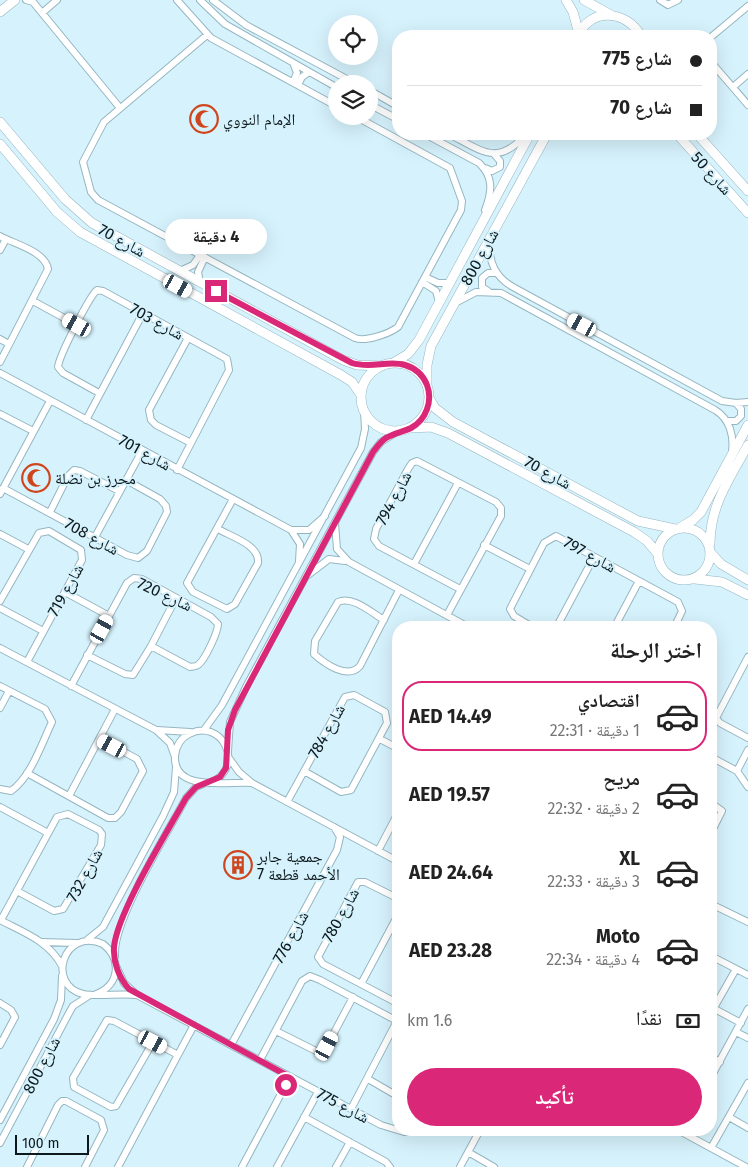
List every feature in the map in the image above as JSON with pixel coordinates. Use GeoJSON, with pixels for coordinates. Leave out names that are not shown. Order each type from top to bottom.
{"type":"FeatureCollection","features":[{"type":"Feature","properties":{"kind":"main road"},"geometry":{"type":"LineString","coordinates":[[0,12],[14,0]]}},
{"type":"Feature","properties":{"kind":"main road"},"geometry":{"type":"LineString","coordinates":[[566,0],[574,12],[577,30]]}},
{"type":"Feature","properties":{"kind":"main road"},"geometry":{"type":"LineString","coordinates":[[584,0],[632,24],[636,30]]}},
{"type":"Feature","properties":{"kind":"main road"},"geometry":{"type":"LineString","coordinates":[[581,30],[585,24],[594,18],[611,15]]}},
{"type":"Feature","properties":{"kind":"main road","name":"شارع 70"},"geometry":{"type":"LineString","coordinates":[[0,122],[78,212],[102,230],[343,360],[357,365],[382,366]]}},
{"type":"Feature","properties":{"kind":"main road","name":"شارع 800"},"geometry":{"type":"LineString","coordinates":[[393,363],[414,348],[527,140]]}},
{"type":"Feature","properties":{"kind":"main road","name":"شارع 800"},"geometry":{"type":"LineString","coordinates":[[427,385],[429,354],[454,304],[544,140]]}},
{"type":"Feature","properties":{"kind":"main road","name":"شارع 50"},"geometry":{"type":"LineString","coordinates":[[682,140],[748,213]]}},
{"type":"Feature","properties":{"kind":"main road","name":"شارع 50"},"geometry":{"type":"LineString","coordinates":[[702,140],[748,192]]}},
{"type":"Feature","properties":{"kind":"main road","name":"شارع 70"},"geometry":{"type":"LineString","coordinates":[[0,144],[57,212],[80,232],[341,374],[352,382],[361,395]]}},
{"type":"Feature","properties":{"kind":"main road"},"geometry":{"type":"LineString","coordinates":[[393,363],[414,369],[427,385],[429,398],[422,419],[411,428],[398,431],[378,427],[364,411],[361,395],[366,380],[382,366],[393,363]]}},
{"type":"Feature","properties":{"kind":"main road","name":"شارع 70"},"geometry":{"type":"LineString","coordinates":[[429,398],[435,408],[453,422],[638,521],[678,528]]}},
{"type":"Feature","properties":{"kind":"main road"},"geometry":{"type":"LineString","coordinates":[[748,425],[701,512],[693,520],[664,536],[658,554],[661,566],[668,575],[685,580],[712,580],[748,595]]}},
{"type":"Feature","properties":{"kind":"main road","name":"شارع 70"},"geometry":{"type":"LineString","coordinates":[[411,428],[431,428],[448,433],[634,532],[647,540],[658,554]]}},
{"type":"Feature","properties":{"kind":"main road"},"geometry":{"type":"LineString","coordinates":[[685,580],[697,577],[706,569],[710,550],[710,523],[714,508],[748,445]]}},
{"type":"Feature","properties":{"kind":"main road"},"geometry":{"type":"LineString","coordinates":[[678,528],[695,530],[706,540],[710,550],[722,564],[748,580]]}},
{"type":"Feature","properties":{"kind":"street"},"geometry":{"type":"LineString","coordinates":[[42,13],[58,0]]}},
{"type":"Feature","properties":{"kind":"street"},"geometry":{"type":"LineString","coordinates":[[177,0],[207,35],[328,102]]}},
{"type":"Feature","properties":{"kind":"street"},"geometry":{"type":"LineString","coordinates":[[200,0],[225,24],[294,65],[328,83]]}},
{"type":"Feature","properties":{"kind":"street"},"geometry":{"type":"LineString","coordinates":[[213,0],[246,25],[339,75]]}},
{"type":"Feature","properties":{"kind":"street"},"geometry":{"type":"LineString","coordinates":[[660,0],[668,5],[678,0]]}},
{"type":"Feature","properties":{"kind":"street"},"geometry":{"type":"LineString","coordinates":[[31,1],[120,108]]}},
{"type":"Feature","properties":{"kind":"street"},"geometry":{"type":"LineString","coordinates":[[717,32],[748,6]]}},
{"type":"Feature","properties":{"kind":"street"},"geometry":{"type":"LineString","coordinates":[[207,35],[102,125],[83,160],[92,194],[98,200],[359,340],[396,328],[462,208],[462,200],[453,172],[448,167],[399,140]]}},
{"type":"Feature","properties":{"kind":"street"},"geometry":{"type":"LineString","coordinates":[[294,65],[297,73],[295,84]]}},
{"type":"Feature","properties":{"kind":"street"},"geometry":{"type":"LineString","coordinates":[[717,69],[748,105]]}},
{"type":"Feature","properties":{"kind":"street"},"geometry":{"type":"LineString","coordinates":[[295,84],[309,72]]}},
{"type":"Feature","properties":{"kind":"street"},"geometry":{"type":"LineString","coordinates":[[733,87],[748,74]]}},
{"type":"Feature","properties":{"kind":"street"},"geometry":{"type":"LineString","coordinates":[[378,95],[392,103]]}},
{"type":"Feature","properties":{"kind":"street"},"geometry":{"type":"LineString","coordinates":[[378,109],[392,116]]}},
{"type":"Feature","properties":{"kind":"street"},"geometry":{"type":"LineString","coordinates":[[371,125],[392,136]]}},
{"type":"Feature","properties":{"kind":"street"},"geometry":{"type":"LineString","coordinates":[[437,140],[492,171],[500,167],[500,161],[494,154]]}},
{"type":"Feature","properties":{"kind":"street"},"geometry":{"type":"LineString","coordinates":[[460,140],[481,151],[494,154],[514,147],[520,140]]}},
{"type":"Feature","properties":{"kind":"street"},"geometry":{"type":"LineString","coordinates":[[478,229],[490,195],[491,186],[484,168]]}},
{"type":"Feature","properties":{"kind":"street"},"geometry":{"type":"LineString","coordinates":[[0,250],[3,238],[40,256],[47,264],[47,275],[0,362]]}},
{"type":"Feature","properties":{"kind":"street"},"geometry":{"type":"LineString","coordinates":[[489,240],[490,257],[496,272],[508,284],[722,401],[748,402]]}},
{"type":"Feature","properties":{"kind":"street"},"geometry":{"type":"LineString","coordinates":[[180,271],[194,265],[202,256]]}},
{"type":"Feature","properties":{"kind":"street"},"geometry":{"type":"LineString","coordinates":[[200,282],[199,269],[202,256]]}},
{"type":"Feature","properties":{"kind":"street"},"geometry":{"type":"LineString","coordinates":[[488,291],[481,285],[482,278],[488,273],[496,272]]}},
{"type":"Feature","properties":{"kind":"street"},"geometry":{"type":"LineString","coordinates":[[424,279],[438,283],[449,283]]}},
{"type":"Feature","properties":{"kind":"street"},"geometry":{"type":"LineString","coordinates":[[424,279],[436,291],[439,302]]}},
{"type":"Feature","properties":{"kind":"street","name":"شارع 703"},"geometry":{"type":"LineString","coordinates":[[99,394],[63,373],[58,367],[59,360],[93,294],[100,290],[225,357],[230,367],[177,470]]}},
{"type":"Feature","properties":{"kind":"street"},"geometry":{"type":"LineString","coordinates":[[454,304],[472,294],[488,291],[501,293],[716,410],[727,420],[732,440],[732,454]]}},
{"type":"Feature","properties":{"kind":"street"},"geometry":{"type":"LineString","coordinates":[[33,300],[77,325]]}},
{"type":"Feature","properties":{"kind":"street"},"geometry":{"type":"LineString","coordinates":[[86,420],[143,312]]}},
{"type":"Feature","properties":{"kind":"street"},"geometry":{"type":"LineString","coordinates":[[188,338],[149,410],[152,420],[156,425],[190,443]]}},
{"type":"Feature","properties":{"kind":"street"},"geometry":{"type":"LineString","coordinates":[[0,339],[9,344]]}},
{"type":"Feature","properties":{"kind":"street","name":"شارع 701"},"geometry":{"type":"LineString","coordinates":[[0,373],[291,530]]}},
{"type":"Feature","properties":{"kind":"street"},"geometry":{"type":"LineString","coordinates":[[2,491],[50,401]]}},
{"type":"Feature","properties":{"kind":"street"},"geometry":{"type":"LineString","coordinates":[[727,420],[736,421],[740,416],[741,409],[736,403]]}},
{"type":"Feature","properties":{"kind":"street"},"geometry":{"type":"LineString","coordinates":[[204,730],[222,705],[361,448],[365,429],[364,411]]}},
{"type":"Feature","properties":{"kind":"street"},"geometry":{"type":"LineString","coordinates":[[0,414],[33,430]]}},
{"type":"Feature","properties":{"kind":"street"},"geometry":{"type":"LineString","coordinates":[[1,920],[41,941],[54,952],[68,985],[74,990],[93,994],[111,984],[116,962],[115,939],[129,904],[186,798],[196,787],[224,773],[228,754],[228,730],[235,710],[336,520],[378,446],[398,431]]}},
{"type":"Feature","properties":{"kind":"street"},"geometry":{"type":"LineString","coordinates":[[95,537],[142,451]]}},
{"type":"Feature","properties":{"kind":"street","name":"شارع 794"},"geometry":{"type":"LineString","coordinates":[[448,615],[501,516],[501,508],[496,502],[417,461],[412,463],[408,469],[374,536],[379,546],[460,590]]}},
{"type":"Feature","properties":{"kind":"street"},"geometry":{"type":"LineString","coordinates":[[50,512],[68,476],[74,470],[80,471],[119,491]]}},
{"type":"Feature","properties":{"kind":"street","name":"شارع 708"},"geometry":{"type":"LineString","coordinates":[[2,491],[50,512],[132,558],[138,558],[146,552],[166,512],[166,506],[160,499],[126,480]]}},
{"type":"Feature","properties":{"kind":"street"},"geometry":{"type":"LineString","coordinates":[[414,564],[458,483]]}},
{"type":"Feature","properties":{"kind":"street"},"geometry":{"type":"LineString","coordinates":[[218,529],[255,550],[259,558],[235,604],[227,608],[193,592],[188,583],[233,499]]}},
{"type":"Feature","properties":{"kind":"street"},"geometry":{"type":"LineString","coordinates":[[291,530],[309,530],[325,516]]}},
{"type":"Feature","properties":{"kind":"street"},"geometry":{"type":"LineString","coordinates":[[336,520],[337,549],[349,562]]}},
{"type":"Feature","properties":{"kind":"street"},"geometry":{"type":"LineString","coordinates":[[291,530],[300,544],[298,566]]}},
{"type":"Feature","properties":{"kind":"street","name":"شارع 719"},"geometry":{"type":"LineString","coordinates":[[0,601],[28,549],[39,533],[46,531],[79,548],[83,553],[82,560],[27,662]]}},
{"type":"Feature","properties":{"kind":"street"},"geometry":{"type":"LineString","coordinates":[[0,534],[28,549]]}},
{"type":"Feature","properties":{"kind":"street","name":"شارع 797"},"geometry":{"type":"LineString","coordinates":[[522,621],[514,616],[510,609],[544,543],[551,537],[561,538],[678,602],[682,611],[677,621]]}},
{"type":"Feature","properties":{"kind":"street"},"geometry":{"type":"LineString","coordinates":[[484,545],[530,569]]}},
{"type":"Feature","properties":{"kind":"street"},"geometry":{"type":"LineString","coordinates":[[560,621],[594,557]]}},
{"type":"Feature","properties":{"kind":"street"},"geometry":{"type":"LineString","coordinates":[[306,577],[329,559],[336,558],[349,562],[458,621]]}},
{"type":"Feature","properties":{"kind":"street","name":"شارع 720"},"geometry":{"type":"LineString","coordinates":[[71,686],[127,583],[134,578],[142,580],[176,598],[216,620],[218,624],[217,632],[202,660],[195,666],[190,667],[151,646]]}},
{"type":"Feature","properties":{"kind":"street"},"geometry":{"type":"LineString","coordinates":[[618,621],[639,581]]}},
{"type":"Feature","properties":{"kind":"street"},"geometry":{"type":"LineString","coordinates":[[384,620],[352,602],[343,600],[338,602],[315,642],[314,654],[342,672],[351,673],[360,666],[384,620],[399,590]]}},
{"type":"Feature","properties":{"kind":"street"},"geometry":{"type":"LineString","coordinates":[[65,592],[109,616]]}},
{"type":"Feature","properties":{"kind":"street"},"geometry":{"type":"LineString","coordinates":[[87,655],[129,676],[136,673],[176,598]]}},
{"type":"Feature","properties":{"kind":"street"},"geometry":{"type":"LineString","coordinates":[[0,608],[43,631]]}},
{"type":"Feature","properties":{"kind":"street"},"geometry":{"type":"LineString","coordinates":[[0,648],[156,730],[170,743],[176,760],[186,778],[207,783],[252,783]]}},
{"type":"Feature","properties":{"kind":"street"},"geometry":{"type":"LineString","coordinates":[[717,716],[748,657]]}},
{"type":"Feature","properties":{"kind":"street"},"geometry":{"type":"LineString","coordinates":[[0,686],[45,709],[51,716],[52,722],[27,773],[11,791],[0,790]]}},
{"type":"Feature","properties":{"kind":"street"},"geometry":{"type":"LineString","coordinates":[[0,708],[9,691]]}},
{"type":"Feature","properties":{"kind":"street","name":"شارع 784"},"geometry":{"type":"LineString","coordinates":[[287,802],[342,700],[347,695],[354,695],[385,712],[387,722],[380,738],[354,786],[348,792],[341,792],[304,771]]}},
{"type":"Feature","properties":{"kind":"street"},"geometry":{"type":"LineString","coordinates":[[69,796],[115,709]]}},
{"type":"Feature","properties":{"kind":"street"},"geometry":{"type":"LineString","coordinates":[[717,719],[720,723],[748,738]]}},
{"type":"Feature","properties":{"kind":"street"},"geometry":{"type":"LineString","coordinates":[[156,730],[204,730],[219,737],[238,772],[252,783],[392,858]]}},
{"type":"Feature","properties":{"kind":"street"},"geometry":{"type":"LineString","coordinates":[[62,968],[67,952],[81,942],[92,938],[104,927],[174,792],[176,760],[180,741],[194,731]]}},
{"type":"Feature","properties":{"kind":"street"},"geometry":{"type":"LineString","coordinates":[[380,738],[392,745]]}},
{"type":"Feature","properties":{"kind":"street"},"geometry":{"type":"LineString","coordinates":[[27,773],[108,818],[115,818],[121,812],[143,774],[140,762],[100,739]]}},
{"type":"Feature","properties":{"kind":"street"},"geometry":{"type":"LineString","coordinates":[[737,771],[748,750]]}},
{"type":"Feature","properties":{"kind":"street"},"geometry":{"type":"LineString","coordinates":[[717,760],[737,771],[748,787]]}},
{"type":"Feature","properties":{"kind":"street"},"geometry":{"type":"LineString","coordinates":[[717,807],[722,812],[717,822]]}},
{"type":"Feature","properties":{"kind":"street"},"geometry":{"type":"LineString","coordinates":[[1,810],[48,833]]}},
{"type":"Feature","properties":{"kind":"street","name":"شارع 732"},"geometry":{"type":"LineString","coordinates":[[1,920],[57,817],[68,814],[99,830],[102,841],[67,906],[61,911],[54,910],[17,891]]}},
{"type":"Feature","properties":{"kind":"street","name":"شارع 776"},"geometry":{"type":"LineString","coordinates":[[231,1045],[337,850],[340,837],[334,827]]}},
{"type":"Feature","properties":{"kind":"street"},"geometry":{"type":"LineString","coordinates":[[378,851],[392,828]]}},
{"type":"Feature","properties":{"kind":"street","name":"شارع 780"},"geometry":{"type":"LineString","coordinates":[[392,896],[365,882],[358,882],[318,953],[318,959],[323,964],[392,1000]]}},
{"type":"Feature","properties":{"kind":"street"},"geometry":{"type":"LineString","coordinates":[[717,907],[748,922]]}},
{"type":"Feature","properties":{"kind":"street"},"geometry":{"type":"LineString","coordinates":[[361,984],[392,925]]}},
{"type":"Feature","properties":{"kind":"street"},"geometry":{"type":"LineString","coordinates":[[41,941],[103,944],[116,962]]}},
{"type":"Feature","properties":{"kind":"street"},"geometry":{"type":"LineString","coordinates":[[717,959],[748,975]]}},
{"type":"Feature","properties":{"kind":"street","name":"شارع 775"},"geometry":{"type":"LineString","coordinates":[[116,962],[124,983],[137,995],[318,1092],[392,1129]]}},
{"type":"Feature","properties":{"kind":"street","name":"شارع 800"},"geometry":{"type":"LineString","coordinates":[[0,1120],[54,1018],[60,1000],[62,968]]}},
{"type":"Feature","properties":{"kind":"street"},"geometry":{"type":"LineString","coordinates":[[717,1000],[736,968]]}},
{"type":"Feature","properties":{"kind":"street"},"geometry":{"type":"LineString","coordinates":[[260,1060],[306,978],[316,978],[392,1018]]}},
{"type":"Feature","properties":{"kind":"street","name":"شارع 775"},"geometry":{"type":"LineString","coordinates":[[93,994],[137,995]]}},
{"type":"Feature","properties":{"kind":"street","name":"شارع 800"},"geometry":{"type":"LineString","coordinates":[[0,1143],[73,1006],[93,994]]}},
{"type":"Feature","properties":{"kind":"street"},"geometry":{"type":"LineString","coordinates":[[276,1031],[321,1052],[327,1046],[353,997]]}},
{"type":"Feature","properties":{"kind":"street"},"geometry":{"type":"LineString","coordinates":[[0,1004],[12,1010],[15,1018],[0,1045]]}},
{"type":"Feature","properties":{"kind":"street"},"geometry":{"type":"LineString","coordinates":[[717,1067],[748,1009]]}},
{"type":"Feature","properties":{"kind":"street"},"geometry":{"type":"LineString","coordinates":[[717,1011],[741,1023]]}},
{"type":"Feature","properties":{"kind":"street"},"geometry":{"type":"LineString","coordinates":[[153,1042],[116,1106],[110,1107],[74,1087],[73,1078],[107,1020],[114,1021],[178,1055]]}},
{"type":"Feature","properties":{"kind":"street"},"geometry":{"type":"LineString","coordinates":[[118,1167],[194,1025]]}},
{"type":"Feature","properties":{"kind":"street"},"geometry":{"type":"LineString","coordinates":[[736,1032],[748,1038]]}},
{"type":"Feature","properties":{"kind":"street"},"geometry":{"type":"LineString","coordinates":[[351,1109],[392,1033]]}},
{"type":"Feature","properties":{"kind":"street"},"geometry":{"type":"LineString","coordinates":[[242,1167],[290,1077]]}},
{"type":"Feature","properties":{"kind":"street"},"geometry":{"type":"LineString","coordinates":[[368,1079],[392,1093]]}},
{"type":"Feature","properties":{"kind":"street"},"geometry":{"type":"LineString","coordinates":[[712,1148],[748,1083]]}},
{"type":"Feature","properties":{"kind":"street"},"geometry":{"type":"LineString","coordinates":[[277,1167],[318,1092]]}},
{"type":"Feature","properties":{"kind":"street"},"geometry":{"type":"LineString","coordinates":[[27,1167],[58,1105],[62,1101],[66,1101],[101,1120],[105,1125],[85,1167]]}},
{"type":"Feature","properties":{"kind":"street"},"geometry":{"type":"LineString","coordinates":[[304,1117],[386,1162],[390,1167]]}},
{"type":"Feature","properties":{"kind":"street"},"geometry":{"type":"LineString","coordinates":[[729,1117],[748,1128]]}},
{"type":"Feature","properties":{"kind":"street"},"geometry":{"type":"LineString","coordinates":[[460,1167],[477,1136]]}},
{"type":"Feature","properties":{"kind":"street"},"geometry":{"type":"LineString","coordinates":[[689,1136],[746,1167]]}},
{"type":"Feature","properties":{"kind":"street"},"geometry":{"type":"LineString","coordinates":[[336,1167],[350,1142]]}},
{"type":"Feature","properties":{"kind":"street"},"geometry":{"type":"LineString","coordinates":[[468,1152],[494,1167]]}},
{"type":"Feature","properties":{"kind":"place","name":"الإمام النووي"},"geometry":{"type":"Point","coordinates":[204,119]}},
{"type":"Feature","properties":{"kind":"place","name":"محرز بن نضلة"},"geometry":{"type":"Point","coordinates":[36,478]}},
{"type":"Feature","properties":{"kind":"place","name":"جمعية جابر الأحمد قطعة 7"},"geometry":{"type":"Point","coordinates":[238,865]}},
{"type":"Feature","properties":{"kind":"route"},"geometry":{"type":"LineString","coordinates":[[216,291],[343,360],[357,365],[372,366],[393,363],[414,369],[424,379],[429,392],[428,406],[422,419],[411,428],[398,431],[385,439],[373,452],[235,710],[228,730],[229,757],[224,773],[215,780],[196,787],[186,798],[129,904],[115,939],[116,966],[120,978],[129,989],[290,1077],[286,1085]]}}]}
